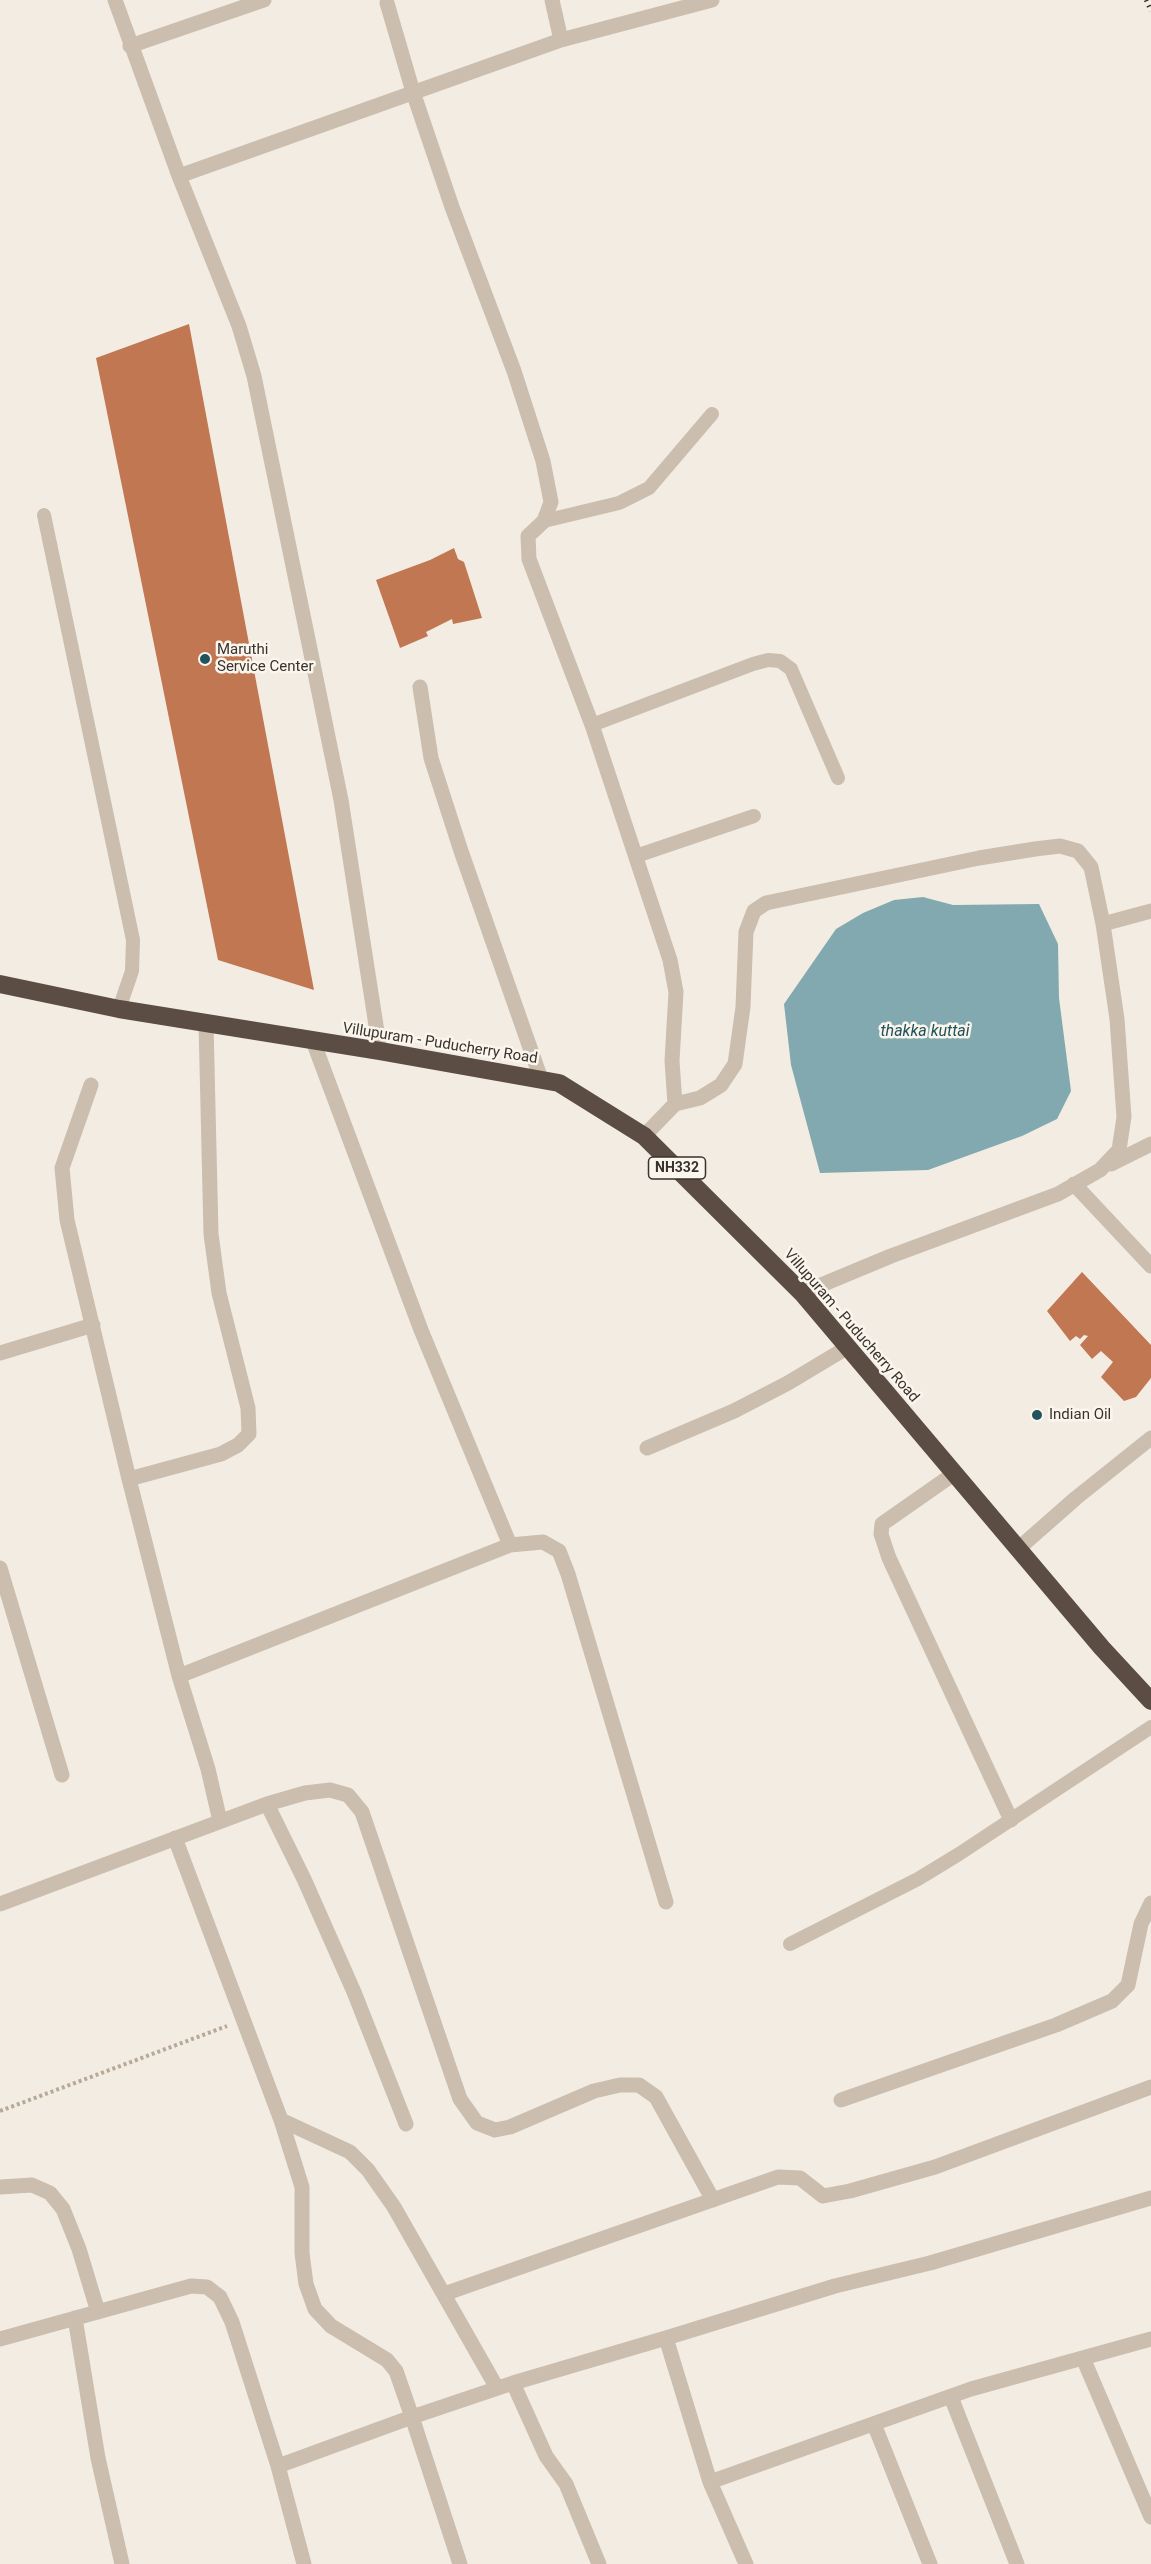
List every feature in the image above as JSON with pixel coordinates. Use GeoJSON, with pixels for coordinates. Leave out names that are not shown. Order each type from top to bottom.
{"type":"FeatureCollection","features":[{"type":"Feature","properties":{"kind":"highway","name":"Villupuram - Puducherry Road"},"geometry":{"type":"LineString","coordinates":[[0,984],[119,1009],[380,1051],[559,1083],[644,1136],[802,1293],[1102,1648],[1151,1701]]}},
{"type":"Feature","properties":{"kind":"street"},"geometry":{"type":"LineString","coordinates":[[115,0],[179,176],[239,326],[254,376],[341,800],[380,1051]]}},
{"type":"Feature","properties":{"kind":"street"},"geometry":{"type":"LineString","coordinates":[[130,46],[264,0]]}},
{"type":"Feature","properties":{"kind":"street"},"geometry":{"type":"LineString","coordinates":[[552,0],[561,40]]}},
{"type":"Feature","properties":{"kind":"street"},"geometry":{"type":"LineString","coordinates":[[179,176],[561,40],[712,0]]}},
{"type":"Feature","properties":{"kind":"street"},"geometry":{"type":"LineString","coordinates":[[387,3],[413,92],[452,207],[531,421],[543,461],[550,502],[544,521],[528,536],[529,558],[592,725],[657,915],[676,992],[672,1061],[675,1104]]}},
{"type":"Feature","properties":{"kind":"street"},"geometry":{"type":"LineString","coordinates":[[420,687],[435,768],[461,851],[541,1079]]}},
{"type":"Feature","properties":{"kind":"street"},"geometry":{"type":"LineString","coordinates":[[644,1136],[675,1104],[700,1098],[721,1085],[735,1064],[743,1007],[746,932],[754,911],[766,903],[979,858],[1060,846],[1078,851],[1091,867],[1103,924],[1117,1019],[1124,1117],[1119,1150],[1100,1170]]}},
{"type":"Feature","properties":{"kind":"street"},"geometry":{"type":"LineString","coordinates":[[1103,924],[1151,911]]}},
{"type":"Feature","properties":{"kind":"street"},"geometry":{"type":"LineString","coordinates":[[129,1479],[221,1454],[238,1445],[249,1434],[248,1408],[219,1293],[211,1234],[206,1023]]}},
{"type":"Feature","properties":{"kind":"street"},"geometry":{"type":"LineString","coordinates":[[313,1041],[422,1330],[510,1545]]}},
{"type":"Feature","properties":{"kind":"street"},"geometry":{"type":"LineString","coordinates":[[91,1085],[62,1168],[67,1220],[179,1676],[208,1769],[220,1821]]}},
{"type":"Feature","properties":{"kind":"street"},"geometry":{"type":"LineString","coordinates":[[802,1293],[891,1256],[1058,1194],[1151,1144]]}},
{"type":"Feature","properties":{"kind":"street"},"geometry":{"type":"LineString","coordinates":[[1074,1184],[1151,1266]]}},
{"type":"Feature","properties":{"kind":"street"},"geometry":{"type":"LineString","coordinates":[[0,1353],[93,1326]]}},
{"type":"Feature","properties":{"kind":"street"},"geometry":{"type":"LineString","coordinates":[[647,1448],[734,1411],[788,1383],[848,1347]]}},
{"type":"Feature","properties":{"kind":"street"},"geometry":{"type":"LineString","coordinates":[[1018,1549],[1076,1498],[1151,1438]]}},
{"type":"Feature","properties":{"kind":"street"},"geometry":{"type":"LineString","coordinates":[[955,1473],[882,1524],[881,1534],[889,1558],[1011,1820]]}},
{"type":"Feature","properties":{"kind":"street"},"geometry":{"type":"LineString","coordinates":[[179,1676],[510,1545],[543,1542],[558,1551],[568,1574],[666,1902]]}},
{"type":"Feature","properties":{"kind":"street"},"geometry":{"type":"LineString","coordinates":[[0,1568],[62,1775]]}},
{"type":"Feature","properties":{"kind":"street"},"geometry":{"type":"LineString","coordinates":[[0,1904],[267,1804],[305,1793],[330,1790],[348,1795],[362,1812],[460,2099],[477,2123],[495,2130],[510,2127],[594,2091],[620,2085],[639,2085],[656,2097],[713,2200]]}},
{"type":"Feature","properties":{"kind":"street"},"geometry":{"type":"LineString","coordinates":[[267,1804],[304,1879],[354,1992],[406,2124]]}},
{"type":"Feature","properties":{"kind":"street"},"geometry":{"type":"LineString","coordinates":[[175,1838],[281,2120],[302,2187],[303,2263],[306,2284],[315,2309],[331,2326],[387,2360],[396,2371],[460,2564]]}},
{"type":"Feature","properties":{"kind":"street"},"geometry":{"type":"LineString","coordinates":[[841,2100],[1056,2025],[1112,2001],[1128,1985],[1141,1924],[1151,1903]]}},
{"type":"Feature","properties":{"kind":"street"},"geometry":{"type":"LineString","coordinates":[[444,2294],[778,2177],[800,2178],[823,2196],[850,2191],[935,2167],[1151,2087]]}},
{"type":"Feature","properties":{"kind":"street"},"geometry":{"type":"LineString","coordinates":[[281,2120],[350,2152],[368,2170],[394,2207],[497,2388]]}},
{"type":"Feature","properties":{"kind":"street"},"geometry":{"type":"LineString","coordinates":[[0,2187],[32,2186],[50,2193],[63,2209],[79,2248],[98,2312]]}},
{"type":"Feature","properties":{"kind":"street"},"geometry":{"type":"LineString","coordinates":[[278,2466],[513,2383],[836,2286],[884,2275],[1151,2198]]}},
{"type":"Feature","properties":{"kind":"street"},"geometry":{"type":"LineString","coordinates":[[0,2338],[191,2286],[207,2287],[220,2297],[232,2322],[278,2466],[304,2564]]}},
{"type":"Feature","properties":{"kind":"street"},"geometry":{"type":"LineString","coordinates":[[75,2318],[98,2458],[122,2564]]}},
{"type":"Feature","properties":{"kind":"street"},"geometry":{"type":"LineString","coordinates":[[666,2338],[710,2482],[746,2564]]}},
{"type":"Feature","properties":{"kind":"street"},"geometry":{"type":"LineString","coordinates":[[710,2482],[951,2397],[1151,2339]]}},
{"type":"Feature","properties":{"kind":"street"},"geometry":{"type":"LineString","coordinates":[[1083,2358],[1151,2517]]}},
{"type":"Feature","properties":{"kind":"street"},"geometry":{"type":"LineString","coordinates":[[513,2383],[546,2456],[566,2484],[599,2564]]}},
{"type":"Feature","properties":{"kind":"street"},"geometry":{"type":"LineString","coordinates":[[951,2397],[1017,2564]]}},
{"type":"Feature","properties":{"kind":"street"},"geometry":{"type":"LineString","coordinates":[[878,2423],[930,2564]]}},
{"type":"Feature","properties":{"kind":"lane"},"geometry":{"type":"LineString","coordinates":[[544,521],[619,503],[649,488],[712,414]]}},
{"type":"Feature","properties":{"kind":"lane"},"geometry":{"type":"LineString","coordinates":[[44,515],[133,939],[132,971],[119,1009]]}},
{"type":"Feature","properties":{"kind":"lane"},"geometry":{"type":"LineString","coordinates":[[592,725],[753,664],[768,660],[780,661],[791,669],[838,778]]}},
{"type":"Feature","properties":{"kind":"lane"},"geometry":{"type":"LineString","coordinates":[[636,856],[754,816]]}},
{"type":"Feature","properties":{"kind":"lane"},"geometry":{"type":"LineString","coordinates":[[790,1944],[918,1879],[1151,1727]]}},
{"type":"Feature","properties":{"kind":"path"},"geometry":{"type":"LineString","coordinates":[[0,2111],[243,2020]]}},
{"type":"Feature","properties":{"kind":"water","name":"thakka kuttai"},"geometry":{"type":"Polygon","coordinates":[[[923,897],[953,905],[1039,904],[1058,944],[1059,998],[1071,1091],[1057,1119],[1022,1136],[928,1170],[820,1173],[791,1065],[784,1004],[836,929],[863,913],[894,900],[923,897]]]}},
{"type":"Feature","properties":{"kind":"building","name":"Maruthi Service Center"},"geometry":{"type":"Polygon","coordinates":[[[189,324],[314,990],[218,960],[96,358],[189,324]]]}},
{"type":"Feature","properties":{"kind":"building"},"geometry":{"type":"Polygon","coordinates":[[[454,548],[458,559],[464,562],[482,618],[453,624],[452,619],[426,632],[428,636],[400,648],[376,580],[430,560],[454,548]]]}},
{"type":"Feature","properties":{"kind":"building"},"geometry":{"type":"Polygon","coordinates":[[[1082,1272],[1151,1345],[1151,1378],[1136,1397],[1124,1401],[1101,1377],[1113,1362],[1101,1351],[1092,1359],[1080,1345],[1088,1336],[1084,1335],[1080,1339],[1076,1336],[1070,1341],[1047,1311],[1082,1272]]]}},
{"type":"Feature","properties":{"kind":"railway"},"geometry":{"type":"LineString","coordinates":[[1146,0],[1151,11]]}},
{"type":"Feature","properties":{"kind":"place","name":"Maruthi Service Center"},"geometry":{"type":"Point","coordinates":[205,659]}},
{"type":"Feature","properties":{"kind":"place","name":"Indian Oil"},"geometry":{"type":"Point","coordinates":[1037,1415]}}]}
